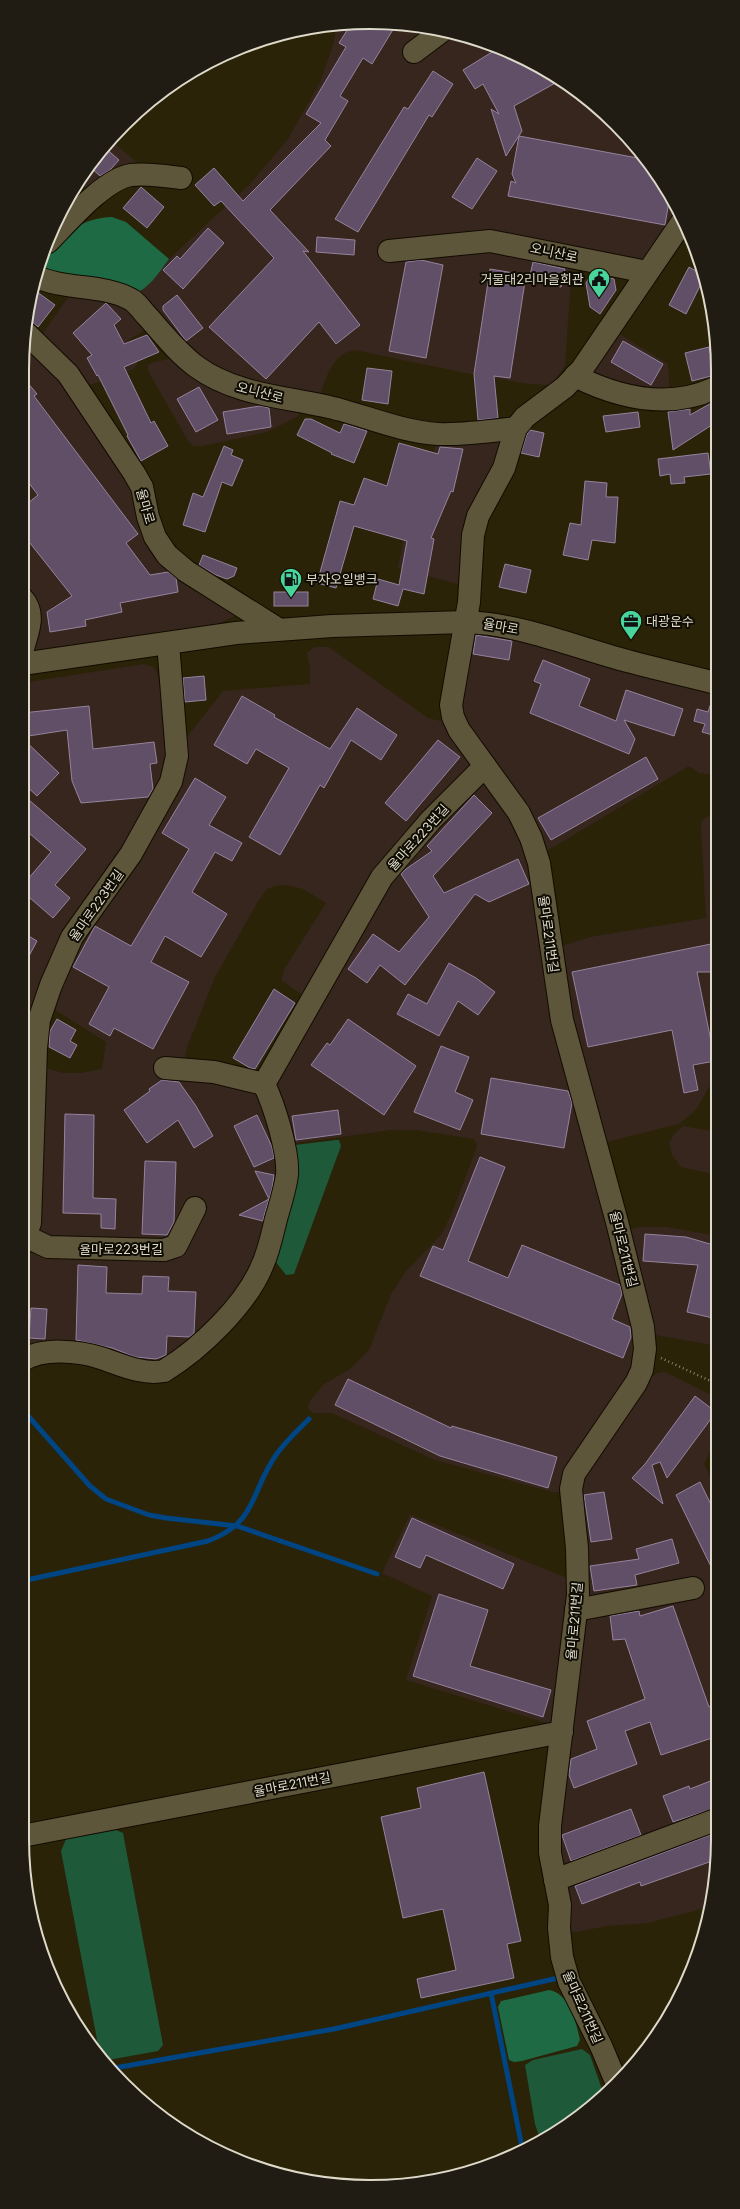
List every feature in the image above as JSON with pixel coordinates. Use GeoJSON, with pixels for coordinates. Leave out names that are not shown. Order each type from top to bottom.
{"type":"FeatureCollection","features":[{"type":"Feature","properties":{"kind":"street"},"geometry":{"type":"LineString","coordinates":[[414,52],[436,36]]}},
{"type":"Feature","properties":{"kind":"street"},"geometry":{"type":"LineString","coordinates":[[64,220],[82,194],[110,185],[130,175],[156,174],[180,178]]}},
{"type":"Feature","properties":{"kind":"street"},"geometry":{"type":"LineString","coordinates":[[466,622],[473,535],[481,510],[504,468],[516,428],[525,416],[565,387],[575,376],[679,226]]}},
{"type":"Feature","properties":{"kind":"street","name":"오니산로"},"geometry":{"type":"LineString","coordinates":[[389,251],[490,241],[647,272]]}},
{"type":"Feature","properties":{"kind":"street","name":"오니산로"},"geometry":{"type":"LineString","coordinates":[[42,278],[63,285],[112,291],[133,301],[196,366],[210,375],[233,385],[266,394],[335,408],[397,426],[438,434],[475,433],[516,428]]}},
{"type":"Feature","properties":{"kind":"street","name":"율마로"},"geometry":{"type":"LineString","coordinates":[[31,338],[68,374],[134,473],[142,487],[148,517],[155,536],[167,555],[186,571],[278,629]]}},
{"type":"Feature","properties":{"kind":"street"},"geometry":{"type":"LineString","coordinates":[[575,376],[601,389],[622,395],[658,400],[684,397],[711,389]]}},
{"type":"Feature","properties":{"kind":"street"},"geometry":{"type":"LineString","coordinates":[[29,608],[32,616],[29,627]]}},
{"type":"Feature","properties":{"kind":"street","name":"율마로"},"geometry":{"type":"LineString","coordinates":[[29,663],[278,629],[466,622],[487,623],[556,638],[613,657],[711,682]]}},
{"type":"Feature","properties":{"kind":"street","name":"율마로211번길"},"geometry":{"type":"LineString","coordinates":[[466,622],[451,706],[453,717],[459,730],[519,813],[531,838],[539,864],[562,1020],[619,1230],[643,1327],[645,1349],[642,1370],[636,1383],[574,1474],[572,1489],[577,1548],[578,1595],[550,1826],[550,1853],[560,1905],[559,1928],[562,1957],[569,1982],[601,2046],[614,2077]]}},
{"type":"Feature","properties":{"kind":"street","name":"율마로223번길"},"geometry":{"type":"LineString","coordinates":[[29,1164],[39,1020],[51,985],[72,938],[131,854],[171,782],[177,756],[168,643]]}},
{"type":"Feature","properties":{"kind":"street","name":"율마로223번길"},"geometry":{"type":"LineString","coordinates":[[264,1084],[382,877],[431,820],[485,766]]}},
{"type":"Feature","properties":{"kind":"street"},"geometry":{"type":"LineString","coordinates":[[29,1356],[52,1352],[81,1354],[100,1358],[123,1368],[157,1373],[171,1367],[229,1316],[245,1296],[262,1266],[287,1174],[284,1150],[272,1101],[264,1084],[214,1072],[165,1068]]}},
{"type":"Feature","properties":{"kind":"street","name":"율마로223번길"},"geometry":{"type":"LineString","coordinates":[[29,1233],[48,1247],[164,1250],[176,1246],[195,1208]]}},
{"type":"Feature","properties":{"kind":"street"},"geometry":{"type":"LineString","coordinates":[[576,1610],[693,1588]]}},
{"type":"Feature","properties":{"kind":"street","name":"율마로211번길"},"geometry":{"type":"LineString","coordinates":[[29,1835],[562,1732]]}},
{"type":"Feature","properties":{"kind":"street"},"geometry":{"type":"LineString","coordinates":[[555,1880],[711,1822]]}},
{"type":"Feature","properties":{"kind":"path"},"geometry":{"type":"LineString","coordinates":[[645,1349],[711,1381]]}},
{"type":"Feature","properties":{"kind":"shaded area"},"geometry":{"type":"Polygon","coordinates":[[[370,29],[392,30],[433,35],[440,40],[444,38],[480,47],[500,55],[521,64],[578,99],[626,145],[641,162],[654,181],[675,217],[646,260],[576,246],[572,263],[565,366],[551,385],[529,384],[465,373],[355,350],[345,353],[337,359],[329,371],[318,399],[218,373],[132,294],[147,286],[169,259],[252,182],[288,139],[321,80],[333,45],[336,31],[370,29]]]}},
{"type":"Feature","properties":{"kind":"shaded area"},"geometry":{"type":"Polygon","coordinates":[[[115,144],[136,162],[108,180],[89,189],[83,186],[99,162],[115,144]]]}},
{"type":"Feature","properties":{"kind":"shaded area"},"geometry":{"type":"Polygon","coordinates":[[[71,293],[118,300],[150,327],[127,341],[137,359],[137,365],[132,370],[87,386],[41,336],[71,293]]]}},
{"type":"Feature","properties":{"kind":"shaded area"},"geometry":{"type":"Polygon","coordinates":[[[613,330],[668,364],[670,395],[657,396],[587,371],[613,330]]]}},
{"type":"Feature","properties":{"kind":"shaded area"},"geometry":{"type":"Polygon","coordinates":[[[30,344],[52,365],[129,475],[143,522],[235,611],[233,617],[205,629],[29,652],[29,370],[30,344]]]}},
{"type":"Feature","properties":{"kind":"shaded area"},"geometry":{"type":"Polygon","coordinates":[[[174,358],[298,407],[299,416],[267,432],[203,446],[193,446],[188,441],[148,371],[148,365],[154,362],[174,358]]]}},
{"type":"Feature","properties":{"kind":"shaded area"},"geometry":{"type":"Polygon","coordinates":[[[505,434],[461,585],[398,568],[407,520],[423,489],[437,441],[505,434]]]}},
{"type":"Feature","properties":{"kind":"shaded area"},"geometry":{"type":"Polygon","coordinates":[[[471,626],[711,689],[711,774],[699,773],[689,766],[545,852],[472,736],[460,702],[471,626]]]}},
{"type":"Feature","properties":{"kind":"shaded area"},"geometry":{"type":"Polygon","coordinates":[[[314,647],[329,647],[428,718],[445,722],[471,766],[304,996],[281,980],[285,968],[326,903],[303,889],[287,885],[275,886],[267,889],[256,905],[215,977],[186,1050],[185,1059],[256,1088],[283,1162],[254,1273],[169,1364],[29,1355],[29,1175],[43,1067],[63,1073],[81,1073],[102,1069],[106,1042],[52,1008],[63,971],[186,738],[223,691],[310,684],[310,669],[307,653],[314,647]]]}},
{"type":"Feature","properties":{"kind":"shaded area"},"geometry":{"type":"Polygon","coordinates":[[[144,664],[153,667],[157,673],[160,684],[168,749],[166,783],[51,959],[29,1145],[29,682],[144,664]]]}},
{"type":"Feature","properties":{"kind":"shaded area"},"geometry":{"type":"Polygon","coordinates":[[[486,784],[494,787],[529,850],[632,1303],[635,1367],[566,1493],[552,1492],[435,1460],[332,1413],[313,1413],[308,1409],[309,1402],[324,1384],[350,1369],[369,1350],[391,1294],[406,1271],[441,1235],[452,1213],[477,1146],[474,1139],[416,1130],[392,1130],[288,1144],[277,1097],[277,1084],[395,872],[477,787],[486,784]]]}},
{"type":"Feature","properties":{"kind":"shaded area"},"geometry":{"type":"Polygon","coordinates":[[[711,815],[711,1084],[696,1110],[679,1124],[603,1143],[569,1016],[559,947],[590,937],[706,918],[701,827],[702,820],[711,815]]]}},
{"type":"Feature","properties":{"kind":"shaded area"},"geometry":{"type":"Polygon","coordinates":[[[683,1126],[711,1131],[711,1174],[681,1167],[672,1155],[669,1143],[674,1134],[683,1126]]]}},
{"type":"Feature","properties":{"kind":"shaded area"},"geometry":{"type":"Polygon","coordinates":[[[667,1227],[711,1235],[711,1345],[650,1334],[629,1233],[633,1228],[667,1227]]]}},
{"type":"Feature","properties":{"kind":"shaded area"},"geometry":{"type":"Polygon","coordinates":[[[665,1372],[711,1395],[711,1449],[704,1464],[711,1478],[711,1839],[708,1884],[703,1908],[648,1923],[607,1926],[576,1932],[570,1931],[555,1853],[580,1477],[650,1378],[657,1373],[665,1372]]]}},
{"type":"Feature","properties":{"kind":"shaded area"},"geometry":{"type":"Polygon","coordinates":[[[410,1514],[572,1580],[553,1725],[406,1680],[432,1596],[382,1573],[410,1514]]]}},
{"type":"Feature","properties":{"kind":"green space"},"geometry":{"type":"Polygon","coordinates":[[[112,217],[126,222],[169,259],[149,285],[144,289],[132,294],[44,269],[50,252],[61,239],[78,226],[100,218],[112,217]]]}},
{"type":"Feature","properties":{"kind":"green space"},"geometry":{"type":"Polygon","coordinates":[[[339,1140],[341,1146],[294,1274],[286,1275],[275,1261],[295,1145],[339,1140]]]}},
{"type":"Feature","properties":{"kind":"green space"},"geometry":{"type":"Polygon","coordinates":[[[116,1830],[123,1833],[163,2045],[158,2051],[110,2060],[98,2046],[61,1851],[66,1839],[116,1830]]]}},
{"type":"Feature","properties":{"kind":"green space"},"geometry":{"type":"Polygon","coordinates":[[[549,1990],[556,1992],[567,2002],[574,2017],[580,2040],[577,2046],[522,2061],[514,2062],[509,2060],[498,2007],[501,2001],[549,1990]]]}},
{"type":"Feature","properties":{"kind":"green space"},"geometry":{"type":"Polygon","coordinates":[[[582,2049],[590,2055],[602,2089],[578,2110],[539,2135],[535,2124],[525,2065],[533,2060],[582,2049]]]}},
{"type":"Feature","properties":{"kind":"building"},"geometry":{"type":"Polygon","coordinates":[[[347,30],[393,30],[372,64],[363,58],[340,96],[348,101],[325,140],[331,146],[270,210],[309,252],[303,251],[360,325],[336,344],[319,322],[266,379],[209,327],[274,258],[221,201],[214,206],[195,185],[214,168],[243,201],[321,123],[306,114],[346,47],[339,43],[347,30]]]}},
{"type":"Feature","properties":{"kind":"building"},"geometry":{"type":"Polygon","coordinates":[[[492,52],[521,64],[555,83],[514,106],[522,131],[506,156],[491,109],[499,114],[483,84],[475,89],[463,70],[492,52]]]}},
{"type":"Feature","properties":{"kind":"building"},"geometry":{"type":"Polygon","coordinates":[[[433,71],[453,84],[432,117],[429,115],[358,232],[335,219],[404,107],[408,109],[433,71]]]}},
{"type":"Feature","properties":{"kind":"building"},"geometry":{"type":"Polygon","coordinates":[[[519,136],[637,158],[654,181],[668,206],[665,225],[508,196],[511,181],[516,183],[512,174],[519,136]]]}},
{"type":"Feature","properties":{"kind":"building"},"geometry":{"type":"Polygon","coordinates":[[[109,151],[119,160],[110,170],[100,176],[93,170],[109,151]]]}},
{"type":"Feature","properties":{"kind":"building"},"geometry":{"type":"Polygon","coordinates":[[[477,158],[497,171],[472,209],[452,197],[477,158]]]}},
{"type":"Feature","properties":{"kind":"building"},"geometry":{"type":"Polygon","coordinates":[[[141,187],[164,207],[147,228],[123,208],[141,187]]]}},
{"type":"Feature","properties":{"kind":"building"},"geometry":{"type":"Polygon","coordinates":[[[208,228],[224,243],[183,289],[163,270],[177,256],[180,259],[208,228]]]}},
{"type":"Feature","properties":{"kind":"building"},"geometry":{"type":"Polygon","coordinates":[[[317,237],[355,240],[354,255],[316,252],[317,237]]]}},
{"type":"Feature","properties":{"kind":"building"},"geometry":{"type":"Polygon","coordinates":[[[421,260],[443,265],[426,358],[389,351],[406,262],[421,260]]]}},
{"type":"Feature","properties":{"kind":"building"},"geometry":{"type":"Polygon","coordinates":[[[533,262],[565,269],[561,287],[529,280],[533,262]]]}},
{"type":"Feature","properties":{"kind":"building"},"geometry":{"type":"Polygon","coordinates":[[[689,267],[696,271],[700,286],[686,314],[669,305],[689,267]]]}},
{"type":"Feature","properties":{"kind":"building"},"geometry":{"type":"Polygon","coordinates":[[[490,269],[526,275],[510,378],[494,376],[498,418],[478,420],[474,374],[490,269]]]}},
{"type":"Feature","properties":{"kind":"building","name":"거물대2리마을회관"},"geometry":{"type":"Polygon","coordinates":[[[591,274],[614,279],[616,290],[600,314],[590,307],[586,283],[591,274]]]}},
{"type":"Feature","properties":{"kind":"building"},"geometry":{"type":"Polygon","coordinates":[[[38,293],[55,305],[38,327],[33,322],[38,293]]]}},
{"type":"Feature","properties":{"kind":"building"},"geometry":{"type":"Polygon","coordinates":[[[177,295],[203,328],[186,341],[163,310],[163,306],[177,295]]]}},
{"type":"Feature","properties":{"kind":"building"},"geometry":{"type":"Polygon","coordinates":[[[106,303],[121,319],[114,325],[124,344],[147,335],[159,352],[124,367],[151,423],[154,421],[168,446],[141,461],[127,436],[128,435],[98,375],[97,376],[87,358],[92,355],[73,333],[106,303]]]}},
{"type":"Feature","properties":{"kind":"building"},"geometry":{"type":"Polygon","coordinates":[[[623,341],[663,364],[651,385],[611,362],[623,341]]]}},
{"type":"Feature","properties":{"kind":"building"},"geometry":{"type":"Polygon","coordinates":[[[709,347],[711,376],[692,381],[685,353],[709,347]]]}},
{"type":"Feature","properties":{"kind":"building"},"geometry":{"type":"Polygon","coordinates":[[[367,368],[392,371],[388,404],[362,400],[367,368]]]}},
{"type":"Feature","properties":{"kind":"building"},"geometry":{"type":"Polygon","coordinates":[[[29,384],[37,394],[34,396],[138,534],[126,543],[150,575],[168,572],[176,578],[178,592],[120,603],[122,612],[85,620],[86,626],[50,632],[47,612],[72,596],[29,542],[29,502],[38,495],[29,483],[29,384]]]}},
{"type":"Feature","properties":{"kind":"building"},"geometry":{"type":"Polygon","coordinates":[[[199,387],[218,420],[196,432],[177,399],[199,387]]]}},
{"type":"Feature","properties":{"kind":"building"},"geometry":{"type":"Polygon","coordinates":[[[711,403],[711,426],[673,450],[668,412],[690,409],[690,415],[711,403]]]}},
{"type":"Feature","properties":{"kind":"building"},"geometry":{"type":"Polygon","coordinates":[[[260,406],[269,408],[271,427],[227,434],[223,412],[260,406]]]}},
{"type":"Feature","properties":{"kind":"building"},"geometry":{"type":"Polygon","coordinates":[[[638,412],[640,427],[606,432],[603,416],[638,412]]]}},
{"type":"Feature","properties":{"kind":"building"},"geometry":{"type":"Polygon","coordinates":[[[305,419],[311,419],[340,433],[344,424],[367,431],[354,463],[331,454],[332,453],[297,435],[305,419]]]}},
{"type":"Feature","properties":{"kind":"building"},"geometry":{"type":"Polygon","coordinates":[[[530,430],[544,433],[539,457],[521,453],[527,434],[530,430]]]}},
{"type":"Feature","properties":{"kind":"building"},"geometry":{"type":"Polygon","coordinates":[[[399,443],[438,454],[440,447],[463,449],[453,492],[451,491],[431,538],[434,539],[424,594],[403,589],[398,606],[373,599],[378,579],[399,585],[407,541],[354,526],[336,588],[317,583],[340,501],[354,505],[364,478],[387,486],[399,443]]]}},
{"type":"Feature","properties":{"kind":"building"},"geometry":{"type":"Polygon","coordinates":[[[224,446],[233,450],[231,455],[243,460],[232,486],[222,482],[205,532],[183,525],[193,493],[203,497],[224,446]]]}},
{"type":"Feature","properties":{"kind":"building"},"geometry":{"type":"Polygon","coordinates":[[[708,453],[711,474],[684,477],[685,483],[671,484],[670,474],[660,476],[658,459],[708,453]]]}},
{"type":"Feature","properties":{"kind":"building"},"geometry":{"type":"Polygon","coordinates":[[[585,481],[607,483],[606,497],[618,497],[615,543],[592,540],[588,560],[563,555],[570,523],[581,525],[585,481]]]}},
{"type":"Feature","properties":{"kind":"building"},"geometry":{"type":"Polygon","coordinates":[[[203,555],[237,568],[234,576],[227,579],[216,575],[199,565],[203,555]]]}},
{"type":"Feature","properties":{"kind":"building"},"geometry":{"type":"Polygon","coordinates":[[[505,564],[531,570],[526,593],[499,587],[505,564]]]}},
{"type":"Feature","properties":{"kind":"building","name":"부자오일뱅크"},"geometry":{"type":"Polygon","coordinates":[[[274,592],[308,592],[308,606],[274,606],[274,592]]]}},
{"type":"Feature","properties":{"kind":"building"},"geometry":{"type":"Polygon","coordinates":[[[476,635],[512,641],[509,660],[473,654],[476,635]]]}},
{"type":"Feature","properties":{"kind":"building"},"geometry":{"type":"Polygon","coordinates":[[[543,660],[590,679],[579,706],[616,721],[626,690],[683,709],[674,736],[624,720],[635,739],[629,754],[530,713],[541,684],[534,681],[543,660]]]}},
{"type":"Feature","properties":{"kind":"building"},"geometry":{"type":"Polygon","coordinates":[[[204,676],[206,700],[185,702],[183,678],[204,676]]]}},
{"type":"Feature","properties":{"kind":"building"},"geometry":{"type":"Polygon","coordinates":[[[242,696],[275,715],[274,717],[330,749],[357,708],[397,735],[381,760],[351,740],[324,788],[320,785],[280,855],[249,837],[289,768],[256,749],[247,764],[214,745],[242,696]]]}},
{"type":"Feature","properties":{"kind":"building"},"geometry":{"type":"Polygon","coordinates":[[[711,703],[711,735],[702,732],[705,724],[694,721],[697,709],[708,712],[711,703]]]}},
{"type":"Feature","properties":{"kind":"building"},"geometry":{"type":"Polygon","coordinates":[[[89,706],[93,749],[154,742],[157,763],[150,764],[153,789],[148,797],[81,803],[72,781],[67,730],[29,736],[29,712],[89,706]]]}},
{"type":"Feature","properties":{"kind":"building"},"geometry":{"type":"Polygon","coordinates":[[[438,740],[460,757],[406,821],[385,803],[438,740]]]}},
{"type":"Feature","properties":{"kind":"building"},"geometry":{"type":"Polygon","coordinates":[[[29,745],[59,773],[37,796],[29,789],[29,745]]]}},
{"type":"Feature","properties":{"kind":"building"},"geometry":{"type":"Polygon","coordinates":[[[646,757],[658,779],[551,840],[538,818],[646,757]]]}},
{"type":"Feature","properties":{"kind":"building"},"geometry":{"type":"Polygon","coordinates":[[[195,778],[226,797],[209,825],[242,843],[232,861],[215,852],[192,892],[227,914],[201,957],[165,936],[151,962],[189,982],[153,1049],[114,1028],[110,1036],[89,1024],[109,987],[73,967],[95,926],[131,946],[189,849],[162,833],[195,778]]]}},
{"type":"Feature","properties":{"kind":"building"},"geometry":{"type":"Polygon","coordinates":[[[474,795],[492,813],[433,876],[444,893],[518,859],[529,884],[489,902],[475,894],[405,985],[380,965],[367,983],[348,969],[373,934],[399,952],[429,917],[401,874],[432,851],[427,846],[474,795]]]}},
{"type":"Feature","properties":{"kind":"building"},"geometry":{"type":"Polygon","coordinates":[[[29,800],[86,849],[55,885],[70,898],[53,918],[29,897],[29,878],[51,852],[29,833],[29,800]]]}},
{"type":"Feature","properties":{"kind":"building"},"geometry":{"type":"Polygon","coordinates":[[[29,936],[37,941],[29,956],[29,936]]]}},
{"type":"Feature","properties":{"kind":"building"},"geometry":{"type":"Polygon","coordinates":[[[711,944],[711,972],[697,972],[711,1041],[711,1062],[693,1065],[698,1090],[684,1093],[672,1030],[588,1047],[572,972],[711,944]]]}},
{"type":"Feature","properties":{"kind":"building"},"geometry":{"type":"Polygon","coordinates":[[[449,963],[476,978],[495,992],[478,1015],[458,1001],[439,1036],[397,1014],[408,994],[427,1004],[449,963]]]}},
{"type":"Feature","properties":{"kind":"building"},"geometry":{"type":"Polygon","coordinates":[[[274,989],[295,1003],[255,1069],[250,1068],[233,1058],[274,989]]]}},
{"type":"Feature","properties":{"kind":"building"},"geometry":{"type":"Polygon","coordinates":[[[57,1019],[76,1030],[70,1041],[77,1045],[70,1058],[49,1047],[50,1031],[57,1019]]]}},
{"type":"Feature","properties":{"kind":"building"},"geometry":{"type":"Polygon","coordinates":[[[348,1019],[416,1066],[384,1115],[311,1065],[327,1043],[330,1045],[348,1019]]]}},
{"type":"Feature","properties":{"kind":"building"},"geometry":{"type":"Polygon","coordinates":[[[441,1046],[469,1057],[455,1092],[473,1100],[460,1130],[414,1112],[441,1046]]]}},
{"type":"Feature","properties":{"kind":"building"},"geometry":{"type":"Polygon","coordinates":[[[491,1078],[568,1091],[572,1103],[564,1148],[481,1134],[491,1078]]]}},
{"type":"Feature","properties":{"kind":"building"},"geometry":{"type":"Polygon","coordinates":[[[162,1080],[179,1082],[196,1106],[213,1136],[194,1148],[178,1120],[147,1143],[124,1110],[162,1080]]]}},
{"type":"Feature","properties":{"kind":"building"},"geometry":{"type":"Polygon","coordinates":[[[338,1110],[341,1134],[296,1140],[292,1116],[338,1110]]]}},
{"type":"Feature","properties":{"kind":"building"},"geometry":{"type":"Polygon","coordinates":[[[65,1114],[94,1115],[93,1198],[116,1199],[115,1229],[101,1228],[101,1214],[63,1213],[65,1114]]]}},
{"type":"Feature","properties":{"kind":"building"},"geometry":{"type":"Polygon","coordinates":[[[257,1115],[272,1147],[274,1158],[254,1167],[234,1126],[257,1115]]]}},
{"type":"Feature","properties":{"kind":"building"},"geometry":{"type":"Polygon","coordinates":[[[480,1157],[505,1167],[468,1261],[508,1278],[522,1245],[620,1285],[622,1294],[612,1319],[630,1327],[631,1337],[623,1358],[420,1276],[433,1246],[443,1250],[480,1157]]]}},
{"type":"Feature","properties":{"kind":"building"},"geometry":{"type":"Polygon","coordinates":[[[145,1161],[176,1162],[174,1222],[167,1235],[142,1234],[145,1161]]]}},
{"type":"Feature","properties":{"kind":"building"},"geometry":{"type":"Polygon","coordinates":[[[255,1171],[274,1175],[269,1199],[255,1171]]]}},
{"type":"Feature","properties":{"kind":"building"},"geometry":{"type":"Polygon","coordinates":[[[269,1199],[263,1221],[239,1215],[269,1199]]]}},
{"type":"Feature","properties":{"kind":"building"},"geometry":{"type":"Polygon","coordinates":[[[645,1234],[686,1237],[711,1244],[711,1318],[687,1312],[698,1265],[643,1261],[645,1234]]]}},
{"type":"Feature","properties":{"kind":"building"},"geometry":{"type":"Polygon","coordinates":[[[78,1265],[107,1267],[106,1293],[142,1294],[143,1276],[169,1277],[168,1291],[196,1292],[194,1333],[189,1337],[167,1336],[166,1355],[156,1359],[135,1357],[112,1348],[76,1340],[78,1265]]]}},
{"type":"Feature","properties":{"kind":"building"},"geometry":{"type":"Polygon","coordinates":[[[31,1308],[47,1309],[45,1339],[29,1338],[31,1308]]]}},
{"type":"Feature","properties":{"kind":"building"},"geometry":{"type":"Polygon","coordinates":[[[348,1379],[451,1428],[452,1426],[557,1457],[548,1488],[440,1456],[335,1405],[348,1379]]]}},
{"type":"Feature","properties":{"kind":"building"},"geometry":{"type":"Polygon","coordinates":[[[695,1396],[711,1408],[711,1419],[667,1478],[660,1462],[652,1465],[663,1504],[632,1478],[645,1464],[695,1396]]]}},
{"type":"Feature","properties":{"kind":"building"},"geometry":{"type":"Polygon","coordinates":[[[700,1482],[711,1505],[711,1567],[676,1495],[700,1482]]]}},
{"type":"Feature","properties":{"kind":"building"},"geometry":{"type":"Polygon","coordinates":[[[604,1492],[612,1539],[591,1542],[584,1495],[604,1492]]]}},
{"type":"Feature","properties":{"kind":"building"},"geometry":{"type":"Polygon","coordinates":[[[412,1518],[514,1564],[503,1589],[426,1555],[420,1568],[395,1557],[412,1518]]]}},
{"type":"Feature","properties":{"kind":"building"},"geometry":{"type":"Polygon","coordinates":[[[672,1539],[679,1563],[635,1575],[637,1585],[594,1591],[590,1566],[639,1559],[636,1549],[672,1539]]]}},
{"type":"Feature","properties":{"kind":"building"},"geometry":{"type":"Polygon","coordinates":[[[439,1594],[488,1610],[470,1666],[551,1690],[543,1717],[413,1676],[439,1594]]]}},
{"type":"Feature","properties":{"kind":"building"},"geometry":{"type":"Polygon","coordinates":[[[673,1606],[709,1707],[711,1706],[711,1738],[661,1755],[650,1722],[625,1731],[637,1764],[574,1788],[569,1775],[571,1759],[597,1749],[587,1721],[645,1699],[625,1639],[613,1640],[610,1616],[639,1611],[640,1616],[673,1606]]]}},
{"type":"Feature","properties":{"kind":"building"},"geometry":{"type":"Polygon","coordinates":[[[484,1772],[521,1941],[507,1944],[514,1978],[421,1998],[417,1979],[456,1970],[443,1909],[403,1918],[381,1817],[421,1808],[417,1788],[484,1772]]]}},
{"type":"Feature","properties":{"kind":"building"},"geometry":{"type":"Polygon","coordinates":[[[711,1781],[711,1809],[673,1822],[663,1796],[689,1786],[690,1789],[711,1781]]]}},
{"type":"Feature","properties":{"kind":"building"},"geometry":{"type":"Polygon","coordinates":[[[631,1809],[641,1835],[571,1861],[562,1835],[631,1809]]]}},
{"type":"Feature","properties":{"kind":"building"},"geometry":{"type":"Polygon","coordinates":[[[710,1835],[710,1862],[641,1886],[640,1882],[582,1904],[575,1886],[710,1835]]]}},
{"type":"Feature","properties":{"kind":"waterway"},"geometry":{"type":"LineString","coordinates":[[29,1417],[90,1486],[106,1499],[149,1515],[237,1526],[377,1574]]}},
{"type":"Feature","properties":{"kind":"waterway"},"geometry":{"type":"LineString","coordinates":[[29,1579],[208,1541],[224,1533],[236,1525],[245,1515],[276,1455],[287,1441],[309,1419]]}},
{"type":"Feature","properties":{"kind":"waterway"},"geometry":{"type":"LineString","coordinates":[[117,2068],[334,2029],[558,1978]]}},
{"type":"Feature","properties":{"kind":"waterway"},"geometry":{"type":"LineString","coordinates":[[491,1993],[522,2145]]}},
{"type":"Feature","properties":{"kind":"place","name":"거물대2리마을회관"},"geometry":{"type":"Point","coordinates":[599,298]}},
{"type":"Feature","properties":{"kind":"place","name":"부자오일뱅크"},"geometry":{"type":"Point","coordinates":[291,598]}},
{"type":"Feature","properties":{"kind":"place","name":"대광운수"},"geometry":{"type":"Point","coordinates":[631,640]}}]}
